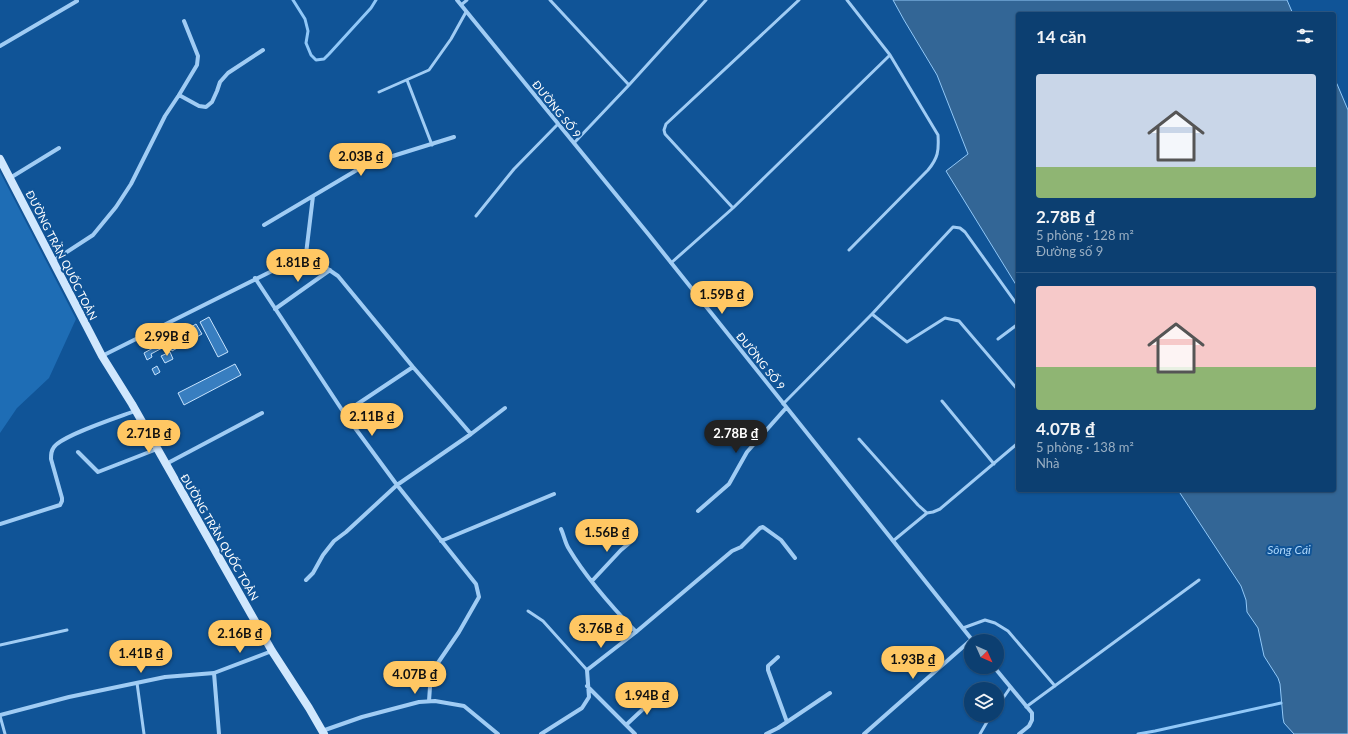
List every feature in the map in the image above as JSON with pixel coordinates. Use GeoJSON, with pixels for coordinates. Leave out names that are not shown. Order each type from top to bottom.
{"type":"FeatureCollection","features":[{"type":"Feature","properties":{"kind":"main road","name":"ĐƯỜNG TRẦN QUỐC TOẢN"},"geometry":{"type":"LineString","coordinates":[[0,159],[102,356],[158,449],[272,651],[323,732]]}},
{"type":"Feature","properties":{"kind":"street","name":"ĐƯỜNG SỐ 9"},"geometry":{"type":"LineString","coordinates":[[457,0],[671,263],[892,541],[968,634]]}},
{"type":"Feature","properties":{"kind":"street"},"geometry":{"type":"LineString","coordinates":[[0,46],[77,1]]}},
{"type":"Feature","properties":{"kind":"street"},"geometry":{"type":"LineString","coordinates":[[52,261],[93,235],[116,207],[131,184],[165,116],[197,65],[198,56],[184,21]]}},
{"type":"Feature","properties":{"kind":"street"},"geometry":{"type":"LineString","coordinates":[[179,95],[199,106],[206,107],[212,102],[218,91],[220,82],[228,73],[264,50]]}},
{"type":"Feature","properties":{"kind":"street"},"geometry":{"type":"LineString","coordinates":[[264,225],[367,164],[454,137]]}},
{"type":"Feature","properties":{"kind":"street"},"geometry":{"type":"LineString","coordinates":[[10,178],[59,148]]}},
{"type":"Feature","properties":{"kind":"street"},"geometry":{"type":"LineString","coordinates":[[306,254],[313,196]]}},
{"type":"Feature","properties":{"kind":"street"},"geometry":{"type":"LineString","coordinates":[[306,254],[338,276],[413,367],[471,434]]}},
{"type":"Feature","properties":{"kind":"street"},"geometry":{"type":"LineString","coordinates":[[102,356],[255,278],[306,254]]}},
{"type":"Feature","properties":{"kind":"street"},"geometry":{"type":"LineString","coordinates":[[276,308],[330,270]]}},
{"type":"Feature","properties":{"kind":"street"},"geometry":{"type":"LineString","coordinates":[[255,278],[344,413],[397,485],[476,584],[479,597],[459,632],[431,673],[429,701]]}},
{"type":"Feature","properties":{"kind":"street"},"geometry":{"type":"LineString","coordinates":[[344,413],[413,367]]}},
{"type":"Feature","properties":{"kind":"street"},"geometry":{"type":"LineString","coordinates":[[306,580],[313,573],[323,555],[334,541],[346,532],[397,485],[471,434],[504,408]]}},
{"type":"Feature","properties":{"kind":"street"},"geometry":{"type":"LineString","coordinates":[[698,511],[729,484],[747,452],[786,408]]}},
{"type":"Feature","properties":{"kind":"street"},"geometry":{"type":"LineString","coordinates":[[0,524],[60,505],[62,498],[51,459],[51,453],[55,446],[66,438],[136,411]]}},
{"type":"Feature","properties":{"kind":"street"},"geometry":{"type":"LineString","coordinates":[[166,464],[262,413]]}},
{"type":"Feature","properties":{"kind":"street"},"geometry":{"type":"LineString","coordinates":[[78,452],[98,472],[158,449]]}},
{"type":"Feature","properties":{"kind":"street"},"geometry":{"type":"LineString","coordinates":[[441,541],[554,494]]}},
{"type":"Feature","properties":{"kind":"street"},"geometry":{"type":"LineString","coordinates":[[541,734],[582,708],[589,697],[587,670],[636,632],[732,551],[741,547],[760,528],[763,527],[781,540],[795,558]]}},
{"type":"Feature","properties":{"kind":"street"},"geometry":{"type":"LineString","coordinates":[[561,529],[569,549],[592,581],[611,606],[636,632]]}},
{"type":"Feature","properties":{"kind":"street"},"geometry":{"type":"LineString","coordinates":[[592,581],[621,550],[634,539]]}},
{"type":"Feature","properties":{"kind":"street"},"geometry":{"type":"LineString","coordinates":[[864,734],[964,648]]}},
{"type":"Feature","properties":{"kind":"street"},"geometry":{"type":"LineString","coordinates":[[0,716],[69,697],[137,682],[165,677],[214,673],[272,651]]}},
{"type":"Feature","properties":{"kind":"street"},"geometry":{"type":"LineString","coordinates":[[778,657],[768,666],[768,670],[787,722]]}},
{"type":"Feature","properties":{"kind":"street"},"geometry":{"type":"LineString","coordinates":[[214,673],[219,734]]}},
{"type":"Feature","properties":{"kind":"street"},"geometry":{"type":"LineString","coordinates":[[999,674],[1032,713],[1032,720],[1029,726],[1019,734]]}},
{"type":"Feature","properties":{"kind":"street"},"geometry":{"type":"LineString","coordinates":[[587,686],[635,734]]}},
{"type":"Feature","properties":{"kind":"street"},"geometry":{"type":"LineString","coordinates":[[766,734],[787,722],[830,693]]}},
{"type":"Feature","properties":{"kind":"street"},"geometry":{"type":"LineString","coordinates":[[626,725],[657,696]]}},
{"type":"Feature","properties":{"kind":"street"},"geometry":{"type":"LineString","coordinates":[[323,732],[369,716],[419,702],[435,701],[464,706],[498,734]]}},
{"type":"Feature","properties":{"kind":"lane"},"geometry":{"type":"LineString","coordinates":[[461,5],[466,0]]}},
{"type":"Feature","properties":{"kind":"lane"},"geometry":{"type":"LineString","coordinates":[[550,0],[629,85]]}},
{"type":"Feature","properties":{"kind":"lane"},"geometry":{"type":"LineString","coordinates":[[574,144],[706,0]]}},
{"type":"Feature","properties":{"kind":"lane"},"geometry":{"type":"LineString","coordinates":[[733,208],[665,134],[664,130],[666,124],[799,0]]}},
{"type":"Feature","properties":{"kind":"lane"},"geometry":{"type":"LineString","coordinates":[[847,0],[890,55],[938,135],[939,148],[935,161],[928,170],[849,250]]}},
{"type":"Feature","properties":{"kind":"lane"},"geometry":{"type":"LineString","coordinates":[[379,92],[429,70],[452,39],[466,12]]}},
{"type":"Feature","properties":{"kind":"lane"},"geometry":{"type":"LineString","coordinates":[[671,263],[733,208],[890,55]]}},
{"type":"Feature","properties":{"kind":"lane"},"geometry":{"type":"LineString","coordinates":[[407,80],[432,145]]}},
{"type":"Feature","properties":{"kind":"lane"},"geometry":{"type":"LineString","coordinates":[[476,216],[514,169],[558,124]]}},
{"type":"Feature","properties":{"kind":"lane"},"geometry":{"type":"LineString","coordinates":[[783,404],[872,314],[953,227],[960,228],[965,232],[1016,303]]}},
{"type":"Feature","properties":{"kind":"lane"},"geometry":{"type":"LineString","coordinates":[[872,314],[907,342],[945,318],[959,321],[1016,388]]}},
{"type":"Feature","properties":{"kind":"lane"},"geometry":{"type":"LineString","coordinates":[[998,339],[1016,326]]}},
{"type":"Feature","properties":{"kind":"lane"},"geometry":{"type":"LineString","coordinates":[[942,401],[994,464]]}},
{"type":"Feature","properties":{"kind":"lane"},"geometry":{"type":"LineString","coordinates":[[859,439],[927,513]]}},
{"type":"Feature","properties":{"kind":"lane"},"geometry":{"type":"LineString","coordinates":[[892,541],[927,513],[940,509],[1016,445]]}},
{"type":"Feature","properties":{"kind":"lane"},"geometry":{"type":"LineString","coordinates":[[1026,707],[1199,580]]}},
{"type":"Feature","properties":{"kind":"lane"},"geometry":{"type":"LineString","coordinates":[[528,611],[543,621],[587,670]]}},
{"type":"Feature","properties":{"kind":"lane"},"geometry":{"type":"LineString","coordinates":[[963,628],[985,620],[995,623],[1008,631],[1055,686]]}},
{"type":"Feature","properties":{"kind":"lane"},"geometry":{"type":"LineString","coordinates":[[0,645],[67,630]]}},
{"type":"Feature","properties":{"kind":"lane"},"geometry":{"type":"LineString","coordinates":[[137,682],[144,734]]}},
{"type":"Feature","properties":{"kind":"lane"},"geometry":{"type":"LineString","coordinates":[[1004,697],[1010,688]]}},
{"type":"Feature","properties":{"kind":"lane"},"geometry":{"type":"LineString","coordinates":[[0,716],[5,734]]}},
{"type":"Feature","properties":{"kind":"lane"},"geometry":{"type":"LineString","coordinates":[[980,734],[988,722]]}},
{"type":"Feature","properties":{"kind":"shaded area"},"geometry":{"type":"Polygon","coordinates":[[[0,172],[76,319],[49,378],[17,408],[0,433],[0,172]]]}},
{"type":"Feature","properties":{"kind":"water"},"geometry":{"type":"Polygon","coordinates":[[[893,0],[1287,0],[1292,12],[1016,12],[1016,285],[946,171],[968,154],[937,75],[893,0]]]}},
{"type":"Feature","properties":{"kind":"water","name":"Sông Cái"},"geometry":{"type":"Polygon","coordinates":[[[1336,82],[1348,110],[1348,734],[1294,734],[1284,723],[1280,684],[1278,678],[1264,656],[1258,628],[1247,612],[1246,600],[1241,586],[1179,492],[1336,492],[1336,82]]]}},
{"type":"Feature","properties":{"kind":"building"},"geometry":{"type":"Polygon","coordinates":[[[209,317],[228,352],[218,357],[200,322],[209,317]]]}},
{"type":"Feature","properties":{"kind":"building"},"geometry":{"type":"Polygon","coordinates":[[[196,324],[202,334],[172,351],[167,341],[196,324]]]}},
{"type":"Feature","properties":{"kind":"building"},"geometry":{"type":"Polygon","coordinates":[[[162,343],[164,347],[151,354],[152,357],[147,360],[144,353],[162,343]]]}},
{"type":"Feature","properties":{"kind":"building"},"geometry":{"type":"Polygon","coordinates":[[[170,352],[173,359],[165,363],[161,356],[170,352]]]}},
{"type":"Feature","properties":{"kind":"building"},"geometry":{"type":"Polygon","coordinates":[[[235,364],[241,375],[184,405],[178,393],[235,364]]]}},
{"type":"Feature","properties":{"kind":"building"},"geometry":{"type":"Polygon","coordinates":[[[157,366],[160,372],[155,375],[152,369],[157,366]]]}},
{"type":"Feature","properties":{"kind":"waterway"},"geometry":{"type":"LineString","coordinates":[[293,0],[305,19],[308,31],[306,43],[311,55],[316,60],[324,59],[371,8],[376,0]]}},
{"type":"Feature","properties":{"kind":"waterway"},"geometry":{"type":"LineString","coordinates":[[1138,734],[1281,703]]}}]}
